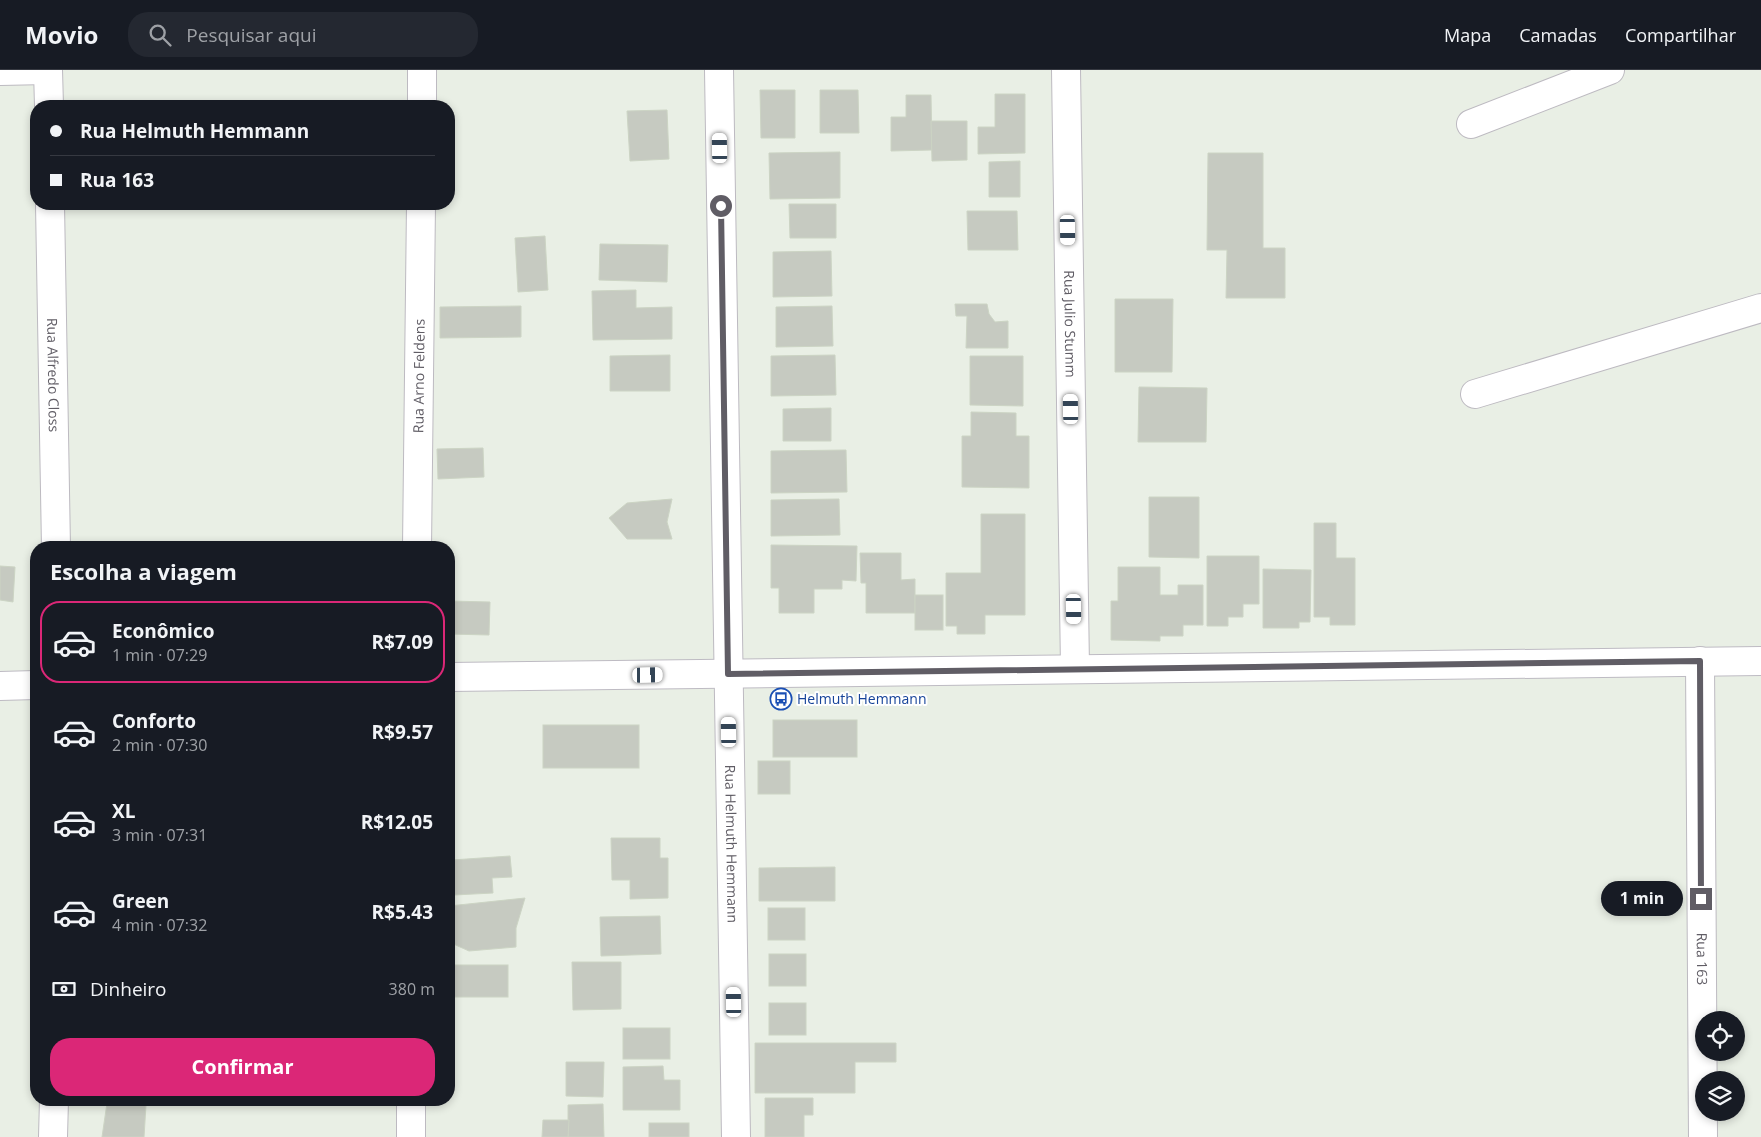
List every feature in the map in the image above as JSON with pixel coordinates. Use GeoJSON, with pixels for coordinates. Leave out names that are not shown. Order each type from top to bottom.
{"type":"FeatureCollection","features":[{"type":"Feature","properties":{"kind":"street"},"geometry":{"type":"LineString","coordinates":[[0,71],[48,70],[49,100]]}},
{"type":"Feature","properties":{"kind":"street"},"geometry":{"type":"LineString","coordinates":[[422,70],[422,100]]}},
{"type":"Feature","properties":{"kind":"street","name":"Rua Helmuth Hemmann"},"geometry":{"type":"LineString","coordinates":[[719,70],[736,1137]]}},
{"type":"Feature","properties":{"kind":"street","name":"Rua Julio Stumm"},"geometry":{"type":"LineString","coordinates":[[1066,70],[1075,668]]}},
{"type":"Feature","properties":{"kind":"street"},"geometry":{"type":"LineString","coordinates":[[1471,124],[1610,70]]}},
{"type":"Feature","properties":{"kind":"street","name":"Rua Alfredo Closs"},"geometry":{"type":"LineString","coordinates":[[50,210],[56,541]]}},
{"type":"Feature","properties":{"kind":"street","name":"Rua Arno Feldens"},"geometry":{"type":"LineString","coordinates":[[417,541],[421,210]]}},
{"type":"Feature","properties":{"kind":"street"},"geometry":{"type":"LineString","coordinates":[[1475,394],[1761,308]]}},
{"type":"Feature","properties":{"kind":"street","name":"Rua 163"},"geometry":{"type":"LineString","coordinates":[[1700,661],[1703,1137]]}},
{"type":"Feature","properties":{"kind":"street"},"geometry":{"type":"LineString","coordinates":[[455,677],[1761,661]]}},
{"type":"Feature","properties":{"kind":"street"},"geometry":{"type":"LineString","coordinates":[[0,686],[30,685]]}},
{"type":"Feature","properties":{"kind":"street"},"geometry":{"type":"LineString","coordinates":[[53,1137],[54,1106]]}},
{"type":"Feature","properties":{"kind":"street"},"geometry":{"type":"LineString","coordinates":[[410,1137],[411,1106]]}},
{"type":"Feature","properties":{"kind":"building"},"geometry":{"type":"Polygon","coordinates":[[[760,90],[795,90],[795,138],[761,138],[760,90]]]}},
{"type":"Feature","properties":{"kind":"building"},"geometry":{"type":"Polygon","coordinates":[[[820,90],[858,90],[859,133],[820,133],[820,90]]]}},
{"type":"Feature","properties":{"kind":"building"},"geometry":{"type":"Polygon","coordinates":[[[995,94],[1025,94],[1025,153],[978,154],[978,127],[995,127],[995,94]]]}},
{"type":"Feature","properties":{"kind":"building"},"geometry":{"type":"Polygon","coordinates":[[[906,95],[931,95],[932,150],[891,151],[891,117],[906,117],[906,95]]]}},
{"type":"Feature","properties":{"kind":"building"},"geometry":{"type":"Polygon","coordinates":[[[667,110],[669,159],[630,161],[627,111],[667,110]]]}},
{"type":"Feature","properties":{"kind":"building"},"geometry":{"type":"Polygon","coordinates":[[[931,121],[967,121],[967,160],[932,161],[931,121]]]}},
{"type":"Feature","properties":{"kind":"building"},"geometry":{"type":"Polygon","coordinates":[[[840,152],[840,198],[770,199],[769,153],[840,152]]]}},
{"type":"Feature","properties":{"kind":"building"},"geometry":{"type":"Polygon","coordinates":[[[1208,153],[1263,153],[1263,248],[1285,248],[1285,298],[1226,298],[1227,250],[1207,250],[1208,153]]]}},
{"type":"Feature","properties":{"kind":"building"},"geometry":{"type":"Polygon","coordinates":[[[1020,161],[1020,197],[989,197],[989,162],[1020,161]]]}},
{"type":"Feature","properties":{"kind":"building"},"geometry":{"type":"Polygon","coordinates":[[[789,204],[836,204],[836,238],[790,238],[789,204]]]}},
{"type":"Feature","properties":{"kind":"building"},"geometry":{"type":"Polygon","coordinates":[[[967,211],[1017,211],[1018,250],[968,250],[967,211]]]}},
{"type":"Feature","properties":{"kind":"building"},"geometry":{"type":"Polygon","coordinates":[[[545,236],[548,290],[518,292],[515,238],[545,236]]]}},
{"type":"Feature","properties":{"kind":"building"},"geometry":{"type":"Polygon","coordinates":[[[600,244],[668,245],[667,282],[599,280],[600,244]]]}},
{"type":"Feature","properties":{"kind":"building"},"geometry":{"type":"Polygon","coordinates":[[[831,251],[832,296],[773,297],[773,252],[831,251]]]}},
{"type":"Feature","properties":{"kind":"building"},"geometry":{"type":"Polygon","coordinates":[[[636,290],[636,308],[672,307],[672,339],[593,340],[592,291],[636,290]]]}},
{"type":"Feature","properties":{"kind":"building"},"geometry":{"type":"Polygon","coordinates":[[[1115,299],[1173,299],[1172,372],[1115,372],[1115,299]]]}},
{"type":"Feature","properties":{"kind":"building"},"geometry":{"type":"Polygon","coordinates":[[[955,304],[987,304],[989,314],[995,322],[1008,321],[1008,348],[966,348],[967,316],[956,316],[955,304]]]}},
{"type":"Feature","properties":{"kind":"building"},"geometry":{"type":"Polygon","coordinates":[[[521,306],[521,337],[440,338],[440,307],[521,306]]]}},
{"type":"Feature","properties":{"kind":"building"},"geometry":{"type":"Polygon","coordinates":[[[832,306],[833,346],[776,347],[776,307],[832,306]]]}},
{"type":"Feature","properties":{"kind":"building"},"geometry":{"type":"Polygon","coordinates":[[[670,355],[670,391],[610,391],[610,356],[670,355]]]}},
{"type":"Feature","properties":{"kind":"building"},"geometry":{"type":"Polygon","coordinates":[[[835,355],[836,395],[771,396],[771,356],[835,355]]]}},
{"type":"Feature","properties":{"kind":"building"},"geometry":{"type":"Polygon","coordinates":[[[970,356],[1023,356],[1023,406],[970,405],[970,356]]]}},
{"type":"Feature","properties":{"kind":"building"},"geometry":{"type":"Polygon","coordinates":[[[1139,387],[1207,388],[1206,442],[1138,442],[1139,387]]]}},
{"type":"Feature","properties":{"kind":"building"},"geometry":{"type":"Polygon","coordinates":[[[831,408],[831,441],[783,441],[783,409],[831,408]]]}},
{"type":"Feature","properties":{"kind":"building"},"geometry":{"type":"Polygon","coordinates":[[[971,412],[1016,413],[1016,436],[1029,436],[1029,488],[962,487],[962,436],[971,436],[971,412]]]}},
{"type":"Feature","properties":{"kind":"building"},"geometry":{"type":"Polygon","coordinates":[[[483,448],[484,477],[438,479],[437,449],[483,448]]]}},
{"type":"Feature","properties":{"kind":"building"},"geometry":{"type":"Polygon","coordinates":[[[846,450],[847,492],[771,493],[771,451],[846,450]]]}},
{"type":"Feature","properties":{"kind":"building"},"geometry":{"type":"Polygon","coordinates":[[[1149,497],[1199,497],[1199,558],[1149,557],[1149,497]]]}},
{"type":"Feature","properties":{"kind":"building"},"geometry":{"type":"Polygon","coordinates":[[[672,499],[667,522],[672,539],[627,539],[609,518],[627,503],[672,499]]]}},
{"type":"Feature","properties":{"kind":"building"},"geometry":{"type":"Polygon","coordinates":[[[839,499],[840,535],[771,536],[771,500],[839,499]]]}},
{"type":"Feature","properties":{"kind":"building"},"geometry":{"type":"Polygon","coordinates":[[[981,514],[1025,514],[1025,615],[985,615],[985,634],[957,634],[957,626],[946,626],[946,573],[981,573],[981,514]]]}},
{"type":"Feature","properties":{"kind":"building"},"geometry":{"type":"Polygon","coordinates":[[[1314,523],[1336,523],[1336,558],[1355,558],[1355,625],[1330,625],[1330,617],[1314,617],[1314,523]]]}},
{"type":"Feature","properties":{"kind":"building"},"geometry":{"type":"Polygon","coordinates":[[[771,545],[857,546],[856,581],[842,580],[842,589],[814,589],[814,613],[779,613],[779,588],[771,588],[771,545]]]}},
{"type":"Feature","properties":{"kind":"building"},"geometry":{"type":"Polygon","coordinates":[[[860,553],[901,553],[901,580],[915,579],[915,613],[866,613],[866,583],[861,583],[860,553]]]}},
{"type":"Feature","properties":{"kind":"building"},"geometry":{"type":"Polygon","coordinates":[[[1207,556],[1259,556],[1259,604],[1243,604],[1243,617],[1228,617],[1228,626],[1207,626],[1207,556]]]}},
{"type":"Feature","properties":{"kind":"building"},"geometry":{"type":"Polygon","coordinates":[[[0,566],[15,567],[13,602],[0,600],[0,566]]]}},
{"type":"Feature","properties":{"kind":"building"},"geometry":{"type":"Polygon","coordinates":[[[1118,567],[1160,567],[1160,595],[1178,595],[1178,585],[1203,585],[1203,625],[1183,625],[1183,636],[1160,636],[1160,641],[1111,640],[1111,601],[1118,601],[1118,567]]]}},
{"type":"Feature","properties":{"kind":"building"},"geometry":{"type":"Polygon","coordinates":[[[1263,569],[1311,570],[1310,622],[1299,622],[1299,628],[1263,628],[1263,569]]]}},
{"type":"Feature","properties":{"kind":"building"},"geometry":{"type":"Polygon","coordinates":[[[915,595],[943,595],[943,630],[915,630],[915,595]]]}},
{"type":"Feature","properties":{"kind":"building"},"geometry":{"type":"Polygon","coordinates":[[[455,601],[490,602],[489,635],[455,634],[455,601]]]}},
{"type":"Feature","properties":{"kind":"building"},"geometry":{"type":"Polygon","coordinates":[[[773,720],[857,720],[857,757],[773,757],[773,720]]]}},
{"type":"Feature","properties":{"kind":"building"},"geometry":{"type":"Polygon","coordinates":[[[543,725],[639,725],[639,768],[543,768],[543,725]]]}},
{"type":"Feature","properties":{"kind":"building"},"geometry":{"type":"Polygon","coordinates":[[[758,761],[790,761],[790,794],[758,794],[758,761]]]}},
{"type":"Feature","properties":{"kind":"building"},"geometry":{"type":"Polygon","coordinates":[[[611,838],[660,838],[660,858],[668,858],[668,898],[630,899],[630,880],[612,880],[611,838]]]}},
{"type":"Feature","properties":{"kind":"building"},"geometry":{"type":"Polygon","coordinates":[[[510,856],[512,877],[492,878],[493,893],[455,895],[455,860],[510,856]]]}},
{"type":"Feature","properties":{"kind":"building"},"geometry":{"type":"Polygon","coordinates":[[[835,867],[835,901],[759,901],[759,868],[835,867]]]}},
{"type":"Feature","properties":{"kind":"building"},"geometry":{"type":"Polygon","coordinates":[[[525,898],[516,928],[516,947],[469,951],[455,945],[455,905],[525,898]]]}},
{"type":"Feature","properties":{"kind":"building"},"geometry":{"type":"Polygon","coordinates":[[[768,908],[805,908],[805,940],[768,940],[768,908]]]}},
{"type":"Feature","properties":{"kind":"building"},"geometry":{"type":"Polygon","coordinates":[[[660,916],[661,954],[601,956],[600,917],[660,916]]]}},
{"type":"Feature","properties":{"kind":"building"},"geometry":{"type":"Polygon","coordinates":[[[769,954],[806,954],[806,986],[769,986],[769,954]]]}},
{"type":"Feature","properties":{"kind":"building"},"geometry":{"type":"Polygon","coordinates":[[[572,962],[621,962],[621,1009],[573,1010],[572,962]]]}},
{"type":"Feature","properties":{"kind":"building"},"geometry":{"type":"Polygon","coordinates":[[[455,965],[508,965],[508,997],[455,997],[455,965]]]}},
{"type":"Feature","properties":{"kind":"building"},"geometry":{"type":"Polygon","coordinates":[[[769,1003],[806,1003],[806,1035],[769,1035],[769,1003]]]}},
{"type":"Feature","properties":{"kind":"building"},"geometry":{"type":"Polygon","coordinates":[[[623,1028],[670,1028],[670,1059],[623,1059],[623,1028]]]}},
{"type":"Feature","properties":{"kind":"building"},"geometry":{"type":"Polygon","coordinates":[[[755,1043],[896,1043],[896,1062],[855,1062],[855,1093],[755,1093],[755,1043]]]}},
{"type":"Feature","properties":{"kind":"building"},"geometry":{"type":"Polygon","coordinates":[[[566,1062],[604,1062],[603,1097],[566,1096],[566,1062]]]}},
{"type":"Feature","properties":{"kind":"building"},"geometry":{"type":"Polygon","coordinates":[[[663,1066],[664,1080],[680,1080],[680,1110],[623,1110],[623,1067],[663,1066]]]}},
{"type":"Feature","properties":{"kind":"building"},"geometry":{"type":"Polygon","coordinates":[[[765,1098],[813,1098],[813,1115],[804,1115],[804,1137],[765,1137],[765,1098]]]}},
{"type":"Feature","properties":{"kind":"building"},"geometry":{"type":"Polygon","coordinates":[[[603,1104],[604,1137],[568,1137],[568,1105],[603,1104]]]}},
{"type":"Feature","properties":{"kind":"building"},"geometry":{"type":"Polygon","coordinates":[[[107,1106],[146,1106],[144,1137],[102,1137],[107,1106]]]}},
{"type":"Feature","properties":{"kind":"building"},"geometry":{"type":"Polygon","coordinates":[[[543,1120],[569,1120],[568,1137],[542,1137],[543,1120]]]}},
{"type":"Feature","properties":{"kind":"building"},"geometry":{"type":"Polygon","coordinates":[[[649,1123],[689,1123],[689,1137],[649,1137],[649,1123]]]}},
{"type":"Feature","properties":{"kind":"place","name":"Helmuth Hemmann"},"geometry":{"type":"Point","coordinates":[781,699]}},
{"type":"Feature","properties":{"kind":"route"},"geometry":{"type":"LineString","coordinates":[[721,206],[728,674],[1700,661],[1701,899]]}}]}
